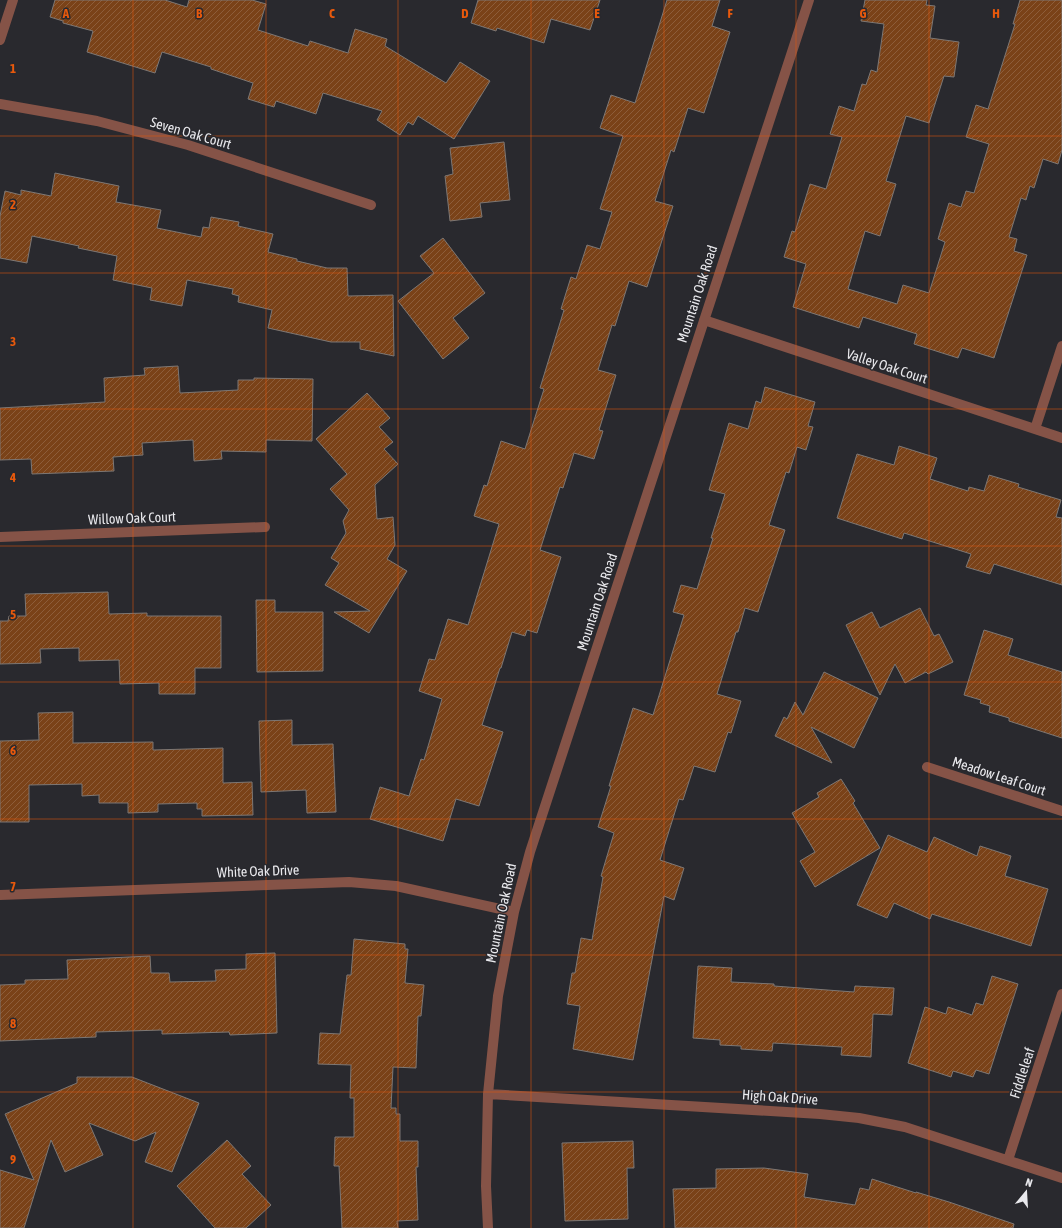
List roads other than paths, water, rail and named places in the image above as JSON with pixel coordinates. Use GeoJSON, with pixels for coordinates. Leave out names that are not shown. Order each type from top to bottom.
{"type":"FeatureCollection","features":[{"type":"Feature","properties":{"kind":"street"},"geometry":{"type":"LineString","coordinates":[[0,40],[13,0]]}},
{"type":"Feature","properties":{"kind":"street","name":"Mountain Oak Road"},"geometry":{"type":"LineString","coordinates":[[488,1228],[486,1186],[488,1094],[498,996],[514,912],[530,852],[809,0]]}},
{"type":"Feature","properties":{"kind":"street","name":"Seven Oak Court"},"geometry":{"type":"LineString","coordinates":[[0,104],[97,121],[188,145],[371,205]]}},
{"type":"Feature","properties":{"kind":"street","name":"Valley Oak Court"},"geometry":{"type":"LineString","coordinates":[[704,320],[1062,438]]}},
{"type":"Feature","properties":{"kind":"street"},"geometry":{"type":"LineString","coordinates":[[1035,429],[1062,346]]}},
{"type":"Feature","properties":{"kind":"street","name":"Willow Oak Court"},"geometry":{"type":"LineString","coordinates":[[0,537],[265,527]]}},
{"type":"Feature","properties":{"kind":"street","name":"Meadow Leaf Court"},"geometry":{"type":"LineString","coordinates":[[927,767],[1062,811]]}},
{"type":"Feature","properties":{"kind":"street","name":"White Oak Drive"},"geometry":{"type":"LineString","coordinates":[[0,895],[349,882],[396,886],[514,912]]}},
{"type":"Feature","properties":{"kind":"street","name":"Fiddleleaf"},"geometry":{"type":"LineString","coordinates":[[1008,1160],[1062,994]]}},
{"type":"Feature","properties":{"kind":"street","name":"High Oak Drive"},"geometry":{"type":"LineString","coordinates":[[488,1094],[820,1114],[859,1118],[905,1127],[1062,1178]]}}]}
